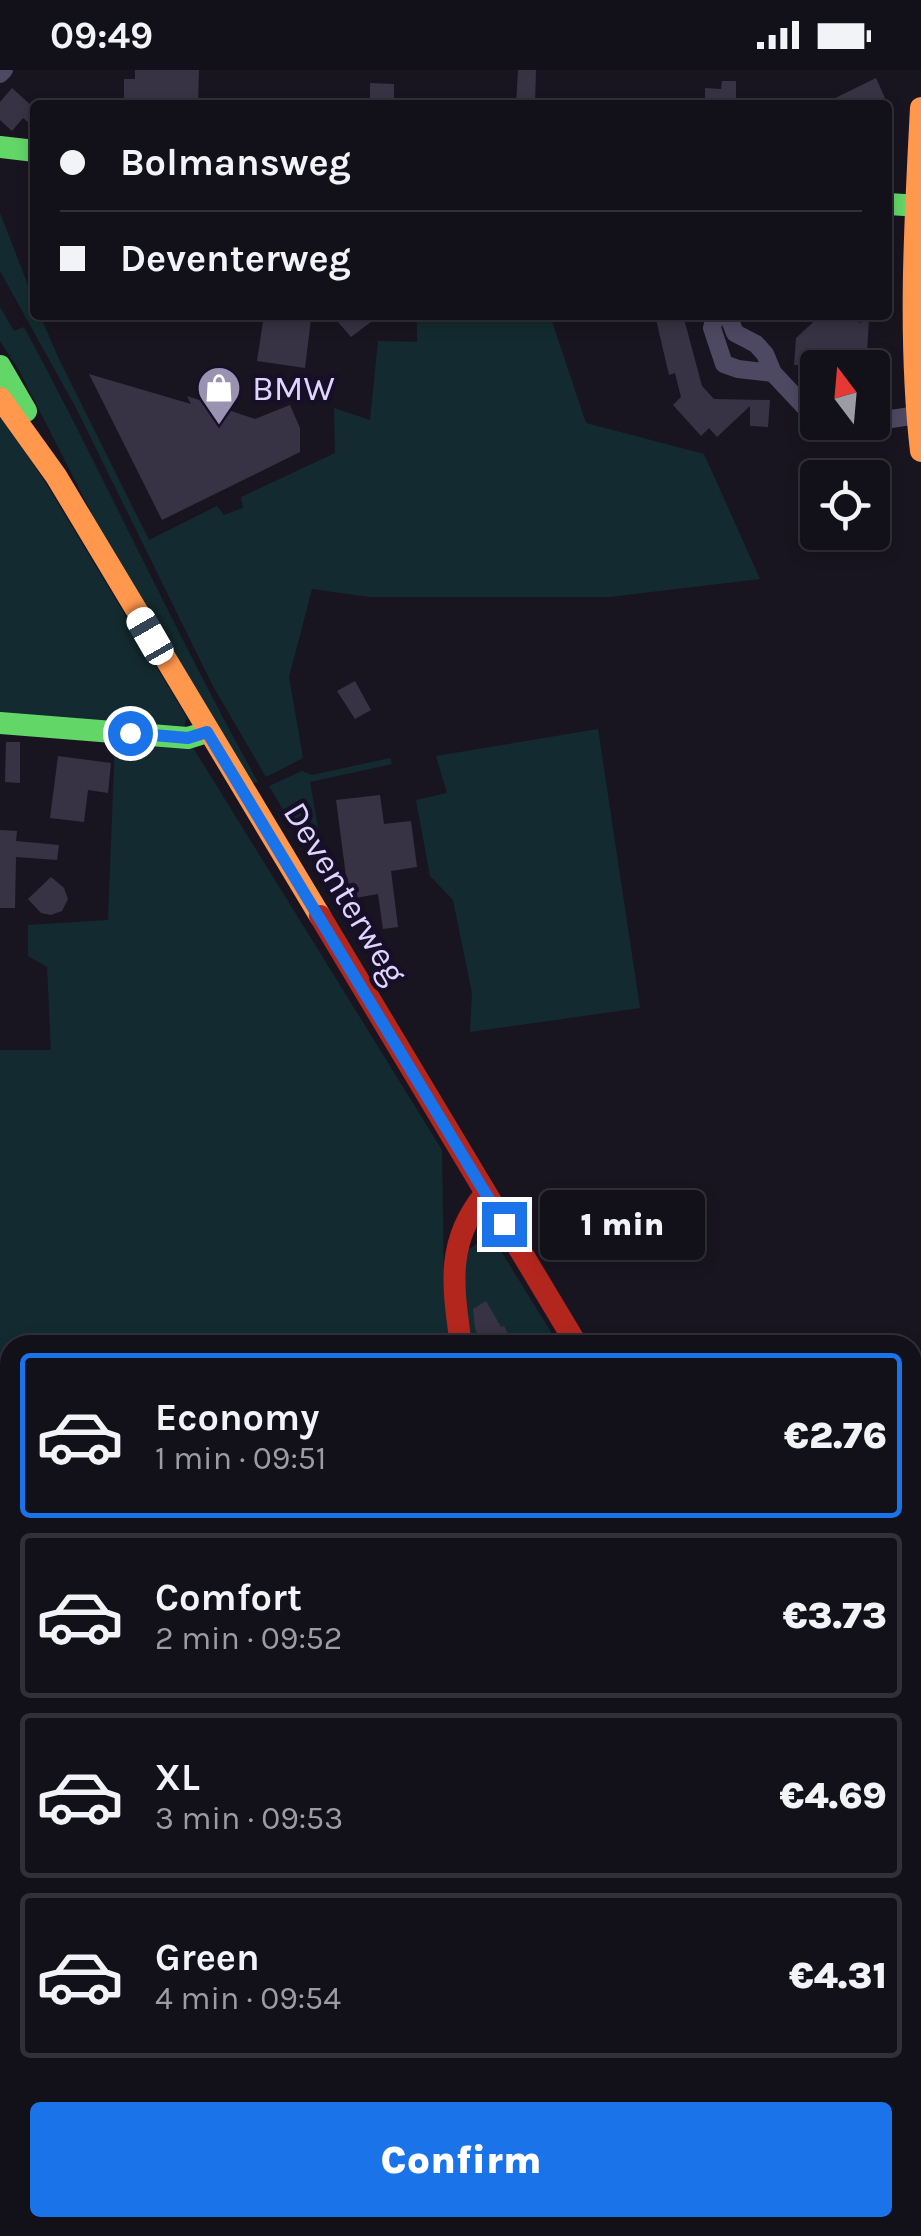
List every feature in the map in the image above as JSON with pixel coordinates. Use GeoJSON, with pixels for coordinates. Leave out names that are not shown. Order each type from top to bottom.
{"type":"FeatureCollection","features":[{"type":"Feature","properties":{"kind":"main road"},"geometry":{"type":"LineString","coordinates":[[921,108],[917,415],[921,451]]}},
{"type":"Feature","properties":{"kind":"main road"},"geometry":{"type":"LineString","coordinates":[[892,189],[918,199]]}},
{"type":"Feature","properties":{"kind":"main road"},"geometry":{"type":"LineString","coordinates":[[892,203],[918,199]]}},
{"type":"Feature","properties":{"kind":"main road","name":"Deventerweg"},"geometry":{"type":"LineString","coordinates":[[0,366],[56,476]]}},
{"type":"Feature","properties":{"kind":"main road","name":"Deventerweg"},"geometry":{"type":"LineString","coordinates":[[0,398],[56,476],[571,1335]]}},
{"type":"Feature","properties":{"kind":"main road"},"geometry":{"type":"LineString","coordinates":[[0,723],[176,737],[207,732]]}},
{"type":"Feature","properties":{"kind":"main road"},"geometry":{"type":"LineString","coordinates":[[460,1335],[454,1253],[470,1212],[486,1194]]}},
{"type":"Feature","properties":{"kind":"street"},"geometry":{"type":"LineString","coordinates":[[714,320],[712,328],[724,364],[738,370],[773,372]]}},
{"type":"Feature","properties":{"kind":"street"},"geometry":{"type":"LineString","coordinates":[[730,320],[735,333],[756,344],[770,360],[773,372],[800,402]]}},
{"type":"Feature","properties":{"kind":"street"},"geometry":{"type":"LineString","coordinates":[[890,419],[917,415]]}},
{"type":"Feature","properties":{"kind":"green space"},"geometry":{"type":"Polygon","coordinates":[[[0,213],[30,290],[30,320],[42,320],[149,540],[217,506],[224,515],[243,508],[241,497],[335,453],[334,408],[370,420],[378,341],[417,342],[417,320],[552,320],[586,423],[704,454],[760,579],[609,597],[370,597],[312,589],[289,677],[303,758],[266,777],[213,686],[76,408],[0,271],[0,213]]]}},
{"type":"Feature","properties":{"kind":"green space"},"geometry":{"type":"Polygon","coordinates":[[[0,307],[14,331],[24,327],[258,782],[252,783],[95,520],[20,372],[0,341],[0,307]]]}},
{"type":"Feature","properties":{"kind":"green space"},"geometry":{"type":"Polygon","coordinates":[[[0,414],[187,718],[184,726],[0,717],[0,414]]]}},
{"type":"Feature","properties":{"kind":"green space"},"geometry":{"type":"Polygon","coordinates":[[[598,729],[640,1008],[470,1032],[472,993],[453,900],[430,876],[416,800],[447,793],[436,756],[598,729]]]}},
{"type":"Feature","properties":{"kind":"green space"},"geometry":{"type":"Polygon","coordinates":[[[115,740],[192,746],[442,1150],[444,1288],[449,1335],[0,1335],[0,1050],[51,1050],[47,967],[28,956],[28,925],[108,920],[115,740]]]}},
{"type":"Feature","properties":{"kind":"green space"},"geometry":{"type":"Polygon","coordinates":[[[390,758],[392,764],[310,782],[320,839],[306,848],[269,786],[302,771],[312,775],[390,758]]]}},
{"type":"Feature","properties":{"kind":"green space"},"geometry":{"type":"Polygon","coordinates":[[[491,1235],[553,1335],[464,1335],[455,1258],[491,1235]]]}},
{"type":"Feature","properties":{"kind":"building"},"geometry":{"type":"Polygon","coordinates":[[[135,70],[199,70],[198,100],[124,100],[124,79],[135,79],[135,70]]]}},
{"type":"Feature","properties":{"kind":"building"},"geometry":{"type":"Polygon","coordinates":[[[518,70],[536,70],[535,100],[516,100],[518,70]]]}},
{"type":"Feature","properties":{"kind":"building"},"geometry":{"type":"Polygon","coordinates":[[[876,78],[885,98],[881,100],[831,100],[876,78]]]}},
{"type":"Feature","properties":{"kind":"building"},"geometry":{"type":"Polygon","coordinates":[[[722,81],[736,81],[736,100],[705,100],[705,88],[721,89],[722,81]]]}},
{"type":"Feature","properties":{"kind":"building"},"geometry":{"type":"Polygon","coordinates":[[[370,83],[394,84],[394,100],[370,100],[370,83]]]}},
{"type":"Feature","properties":{"kind":"building"},"geometry":{"type":"Polygon","coordinates":[[[12,88],[30,104],[30,124],[23,118],[12,131],[0,120],[0,102],[12,88]]]}},
{"type":"Feature","properties":{"kind":"building"},"geometry":{"type":"Polygon","coordinates":[[[263,320],[311,320],[305,368],[257,361],[263,320]]]}},
{"type":"Feature","properties":{"kind":"building"},"geometry":{"type":"Polygon","coordinates":[[[336,320],[373,320],[351,337],[336,320]]]}},
{"type":"Feature","properties":{"kind":"building"},"geometry":{"type":"Polygon","coordinates":[[[656,320],[684,320],[702,386],[714,399],[770,400],[768,427],[750,426],[750,406],[717,437],[709,428],[701,436],[673,405],[681,397],[675,373],[669,375],[656,320]]]}},
{"type":"Feature","properties":{"kind":"building"},"geometry":{"type":"Polygon","coordinates":[[[816,320],[869,320],[867,350],[800,350],[800,374],[798,365],[794,365],[796,338],[816,320]]]}},
{"type":"Feature","properties":{"kind":"building"},"geometry":{"type":"Polygon","coordinates":[[[89,374],[191,404],[187,396],[255,419],[290,405],[300,428],[300,452],[162,520],[89,374]]]}},
{"type":"Feature","properties":{"kind":"building"},"geometry":{"type":"Polygon","coordinates":[[[355,681],[371,710],[355,719],[337,691],[355,681]]]}},
{"type":"Feature","properties":{"kind":"building"},"geometry":{"type":"Polygon","coordinates":[[[6,742],[20,742],[20,783],[5,782],[6,742]]]}},
{"type":"Feature","properties":{"kind":"building"},"geometry":{"type":"Polygon","coordinates":[[[58,756],[111,763],[108,793],[88,790],[84,822],[50,818],[58,756]]]}},
{"type":"Feature","properties":{"kind":"building"},"geometry":{"type":"Polygon","coordinates":[[[380,795],[384,824],[411,821],[417,867],[391,871],[398,927],[383,929],[378,894],[349,899],[336,800],[380,795]]]}},
{"type":"Feature","properties":{"kind":"building"},"geometry":{"type":"Polygon","coordinates":[[[0,830],[17,831],[16,841],[59,845],[57,860],[16,857],[15,908],[0,908],[0,830]]]}},
{"type":"Feature","properties":{"kind":"building"},"geometry":{"type":"Polygon","coordinates":[[[51,877],[64,888],[68,899],[62,911],[51,915],[41,913],[28,899],[51,877]]]}},
{"type":"Feature","properties":{"kind":"building"},"geometry":{"type":"Polygon","coordinates":[[[486,1301],[509,1335],[478,1335],[473,1309],[486,1301]]]}},
{"type":"Feature","properties":{"kind":"traffic: fast"},"geometry":{"type":"LineString","coordinates":[[0,147],[30,150]]}},
{"type":"Feature","properties":{"kind":"traffic: fast"},"geometry":{"type":"LineString","coordinates":[[892,204],[921,206]]}},
{"type":"Feature","properties":{"kind":"traffic: fast"},"geometry":{"type":"LineString","coordinates":[[0,366],[26,411]]}},
{"type":"Feature","properties":{"kind":"traffic: fast"},"geometry":{"type":"LineString","coordinates":[[0,723],[188,738],[207,732]]}},
{"type":"Feature","properties":{"kind":"traffic: slow"},"geometry":{"type":"LineString","coordinates":[[921,108],[914,323],[921,451]]}},
{"type":"Feature","properties":{"kind":"traffic: slow"},"geometry":{"type":"LineString","coordinates":[[0,398],[56,476],[320,916]]}},
{"type":"Feature","properties":{"kind":"traffic: jam"},"geometry":{"type":"LineString","coordinates":[[320,916],[571,1335]]}},
{"type":"Feature","properties":{"kind":"traffic: jam"},"geometry":{"type":"LineString","coordinates":[[460,1335],[455,1284],[458,1248],[463,1230],[485,1194]]}},
{"type":"Feature","properties":{"kind":"place","name":"BMW"},"geometry":{"type":"Point","coordinates":[219,426]}},
{"type":"Feature","properties":{"kind":"route"},"geometry":{"type":"LineString","coordinates":[[130,733],[188,738],[207,732],[504,1224]]}}]}
